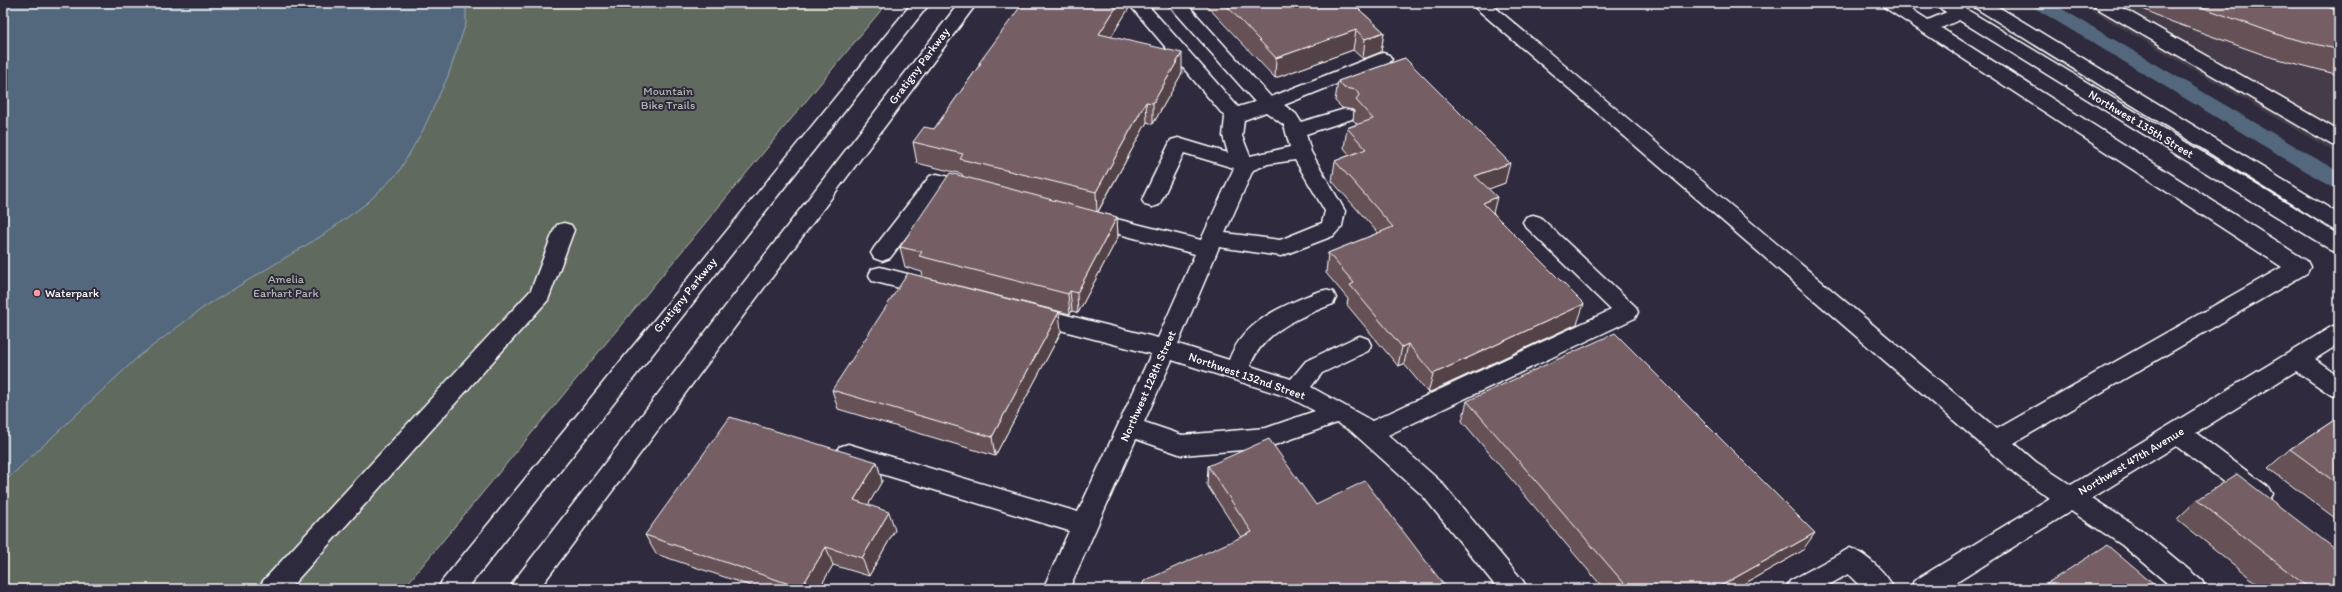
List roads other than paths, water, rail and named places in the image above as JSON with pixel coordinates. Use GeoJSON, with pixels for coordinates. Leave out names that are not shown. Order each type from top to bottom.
{"type":"FeatureCollection","features":[{"type":"Feature","properties":{"kind":"main road","name":"Gratigny Parkway"},"geometry":{"type":"LineString","coordinates":[[451,589],[921,3]]}},
{"type":"Feature","properties":{"kind":"main road","name":"Gratigny Parkway"},"geometry":{"type":"LineString","coordinates":[[524,589],[968,3]]}},
{"type":"Feature","properties":{"kind":"main road"},"geometry":{"type":"LineString","coordinates":[[1137,3],[1235,116],[1232,137],[1241,173]]}},
{"type":"Feature","properties":{"kind":"main road"},"geometry":{"type":"LineString","coordinates":[[1068,214],[1210,244],[1281,248],[1326,231],[1332,226],[1335,220],[1335,211],[1300,152],[1297,130],[1291,118],[1268,105],[1176,3]]}},
{"type":"Feature","properties":{"kind":"main road"},"geometry":{"type":"LineString","coordinates":[[1479,3],[2027,469],[2130,537],[2193,589]]}},
{"type":"Feature","properties":{"kind":"main road"},"geometry":{"type":"LineString","coordinates":[[1890,3],[2299,267],[1995,442]]}},
{"type":"Feature","properties":{"kind":"main road","name":"Northwest 135th Street"},"geometry":{"type":"LineString","coordinates":[[1980,3],[2339,224]]}},
{"type":"Feature","properties":{"kind":"main road"},"geometry":{"type":"LineString","coordinates":[[2101,3],[2336,136]]}},
{"type":"Feature","properties":{"kind":"main road"},"geometry":{"type":"LineString","coordinates":[[1927,27],[1952,8]]}},
{"type":"Feature","properties":{"kind":"main road","name":"Northwest 135th Street"},"geometry":{"type":"LineString","coordinates":[[1952,8],[2339,245]]}},
{"type":"Feature","properties":{"kind":"main road"},"geometry":{"type":"LineString","coordinates":[[1235,116],[1251,109],[1268,105],[1383,59]]}},
{"type":"Feature","properties":{"kind":"main road"},"geometry":{"type":"LineString","coordinates":[[1297,130],[1345,116]]}},
{"type":"Feature","properties":{"kind":"main road"},"geometry":{"type":"LineString","coordinates":[[1152,200],[1178,145],[1241,173]]}},
{"type":"Feature","properties":{"kind":"main road"},"geometry":{"type":"LineString","coordinates":[[1241,173],[1264,158],[1300,152]]}},
{"type":"Feature","properties":{"kind":"main road","name":"Northwest 128th Street"},"geometry":{"type":"LineString","coordinates":[[1056,589],[1165,349],[1241,173]]}},
{"type":"Feature","properties":{"kind":"main road"},"geometry":{"type":"LineString","coordinates":[[882,253],[937,181],[991,195]]}},
{"type":"Feature","properties":{"kind":"main road"},"geometry":{"type":"LineString","coordinates":[[1369,433],[1627,312],[1533,222]]}},
{"type":"Feature","properties":{"kind":"main road"},"geometry":{"type":"LineString","coordinates":[[272,589],[540,294],[564,230]]}},
{"type":"Feature","properties":{"kind":"main road"},"geometry":{"type":"LineString","coordinates":[[880,275],[949,293]]}},
{"type":"Feature","properties":{"kind":"main road"},"geometry":{"type":"LineString","coordinates":[[1236,372],[1247,346],[1270,325],[1298,308],[1326,298]]}},
{"type":"Feature","properties":{"kind":"main road","name":"Northwest 132nd Street"},"geometry":{"type":"LineString","coordinates":[[1011,309],[1165,349],[1296,390],[1359,424],[1432,488],[1514,589]]}},
{"type":"Feature","properties":{"kind":"main road","name":"Northwest 47th Avenue"},"geometry":{"type":"LineString","coordinates":[[1923,589],[2339,333]]}},
{"type":"Feature","properties":{"kind":"main road"},"geometry":{"type":"LineString","coordinates":[[1296,390],[1314,367],[1360,345]]}},
{"type":"Feature","properties":{"kind":"main road"},"geometry":{"type":"LineString","coordinates":[[2297,359],[2339,388]]}},
{"type":"Feature","properties":{"kind":"main road"},"geometry":{"type":"LineString","coordinates":[[1130,427],[1182,445],[1266,438],[1338,413]]}},
{"type":"Feature","properties":{"kind":"main road"},"geometry":{"type":"LineString","coordinates":[[2178,433],[2277,507]]}},
{"type":"Feature","properties":{"kind":"main road"},"geometry":{"type":"LineString","coordinates":[[823,446],[1085,525]]}},
{"type":"Feature","properties":{"kind":"main road"},"geometry":{"type":"LineString","coordinates":[[1799,589],[1850,559],[1881,589]]}},
{"type":"Feature","properties":{"kind":"water"},"geometry":{"type":"Polygon","coordinates":[[[3,3],[466,3],[466,23],[448,76],[423,130],[398,173],[367,203],[323,235],[204,307],[138,357],[3,483],[3,3]]]}},
{"type":"Feature","properties":{"kind":"waterway"},"geometry":{"type":"LineString","coordinates":[[2039,3],[2339,182]]}},
{"type":"Feature","properties":{"kind":"place","name":"Waterpark"},"geometry":{"type":"Point","coordinates":[37,293]}},
{"type":"Feature","properties":{"kind":"park label","name":"Mountain Bike Trails"},"geometry":{"type":"Point","coordinates":[668,98]}},
{"type":"Feature","properties":{"kind":"park label","name":"Amelia Earhart Park"},"geometry":{"type":"Point","coordinates":[286,286]}}]}
